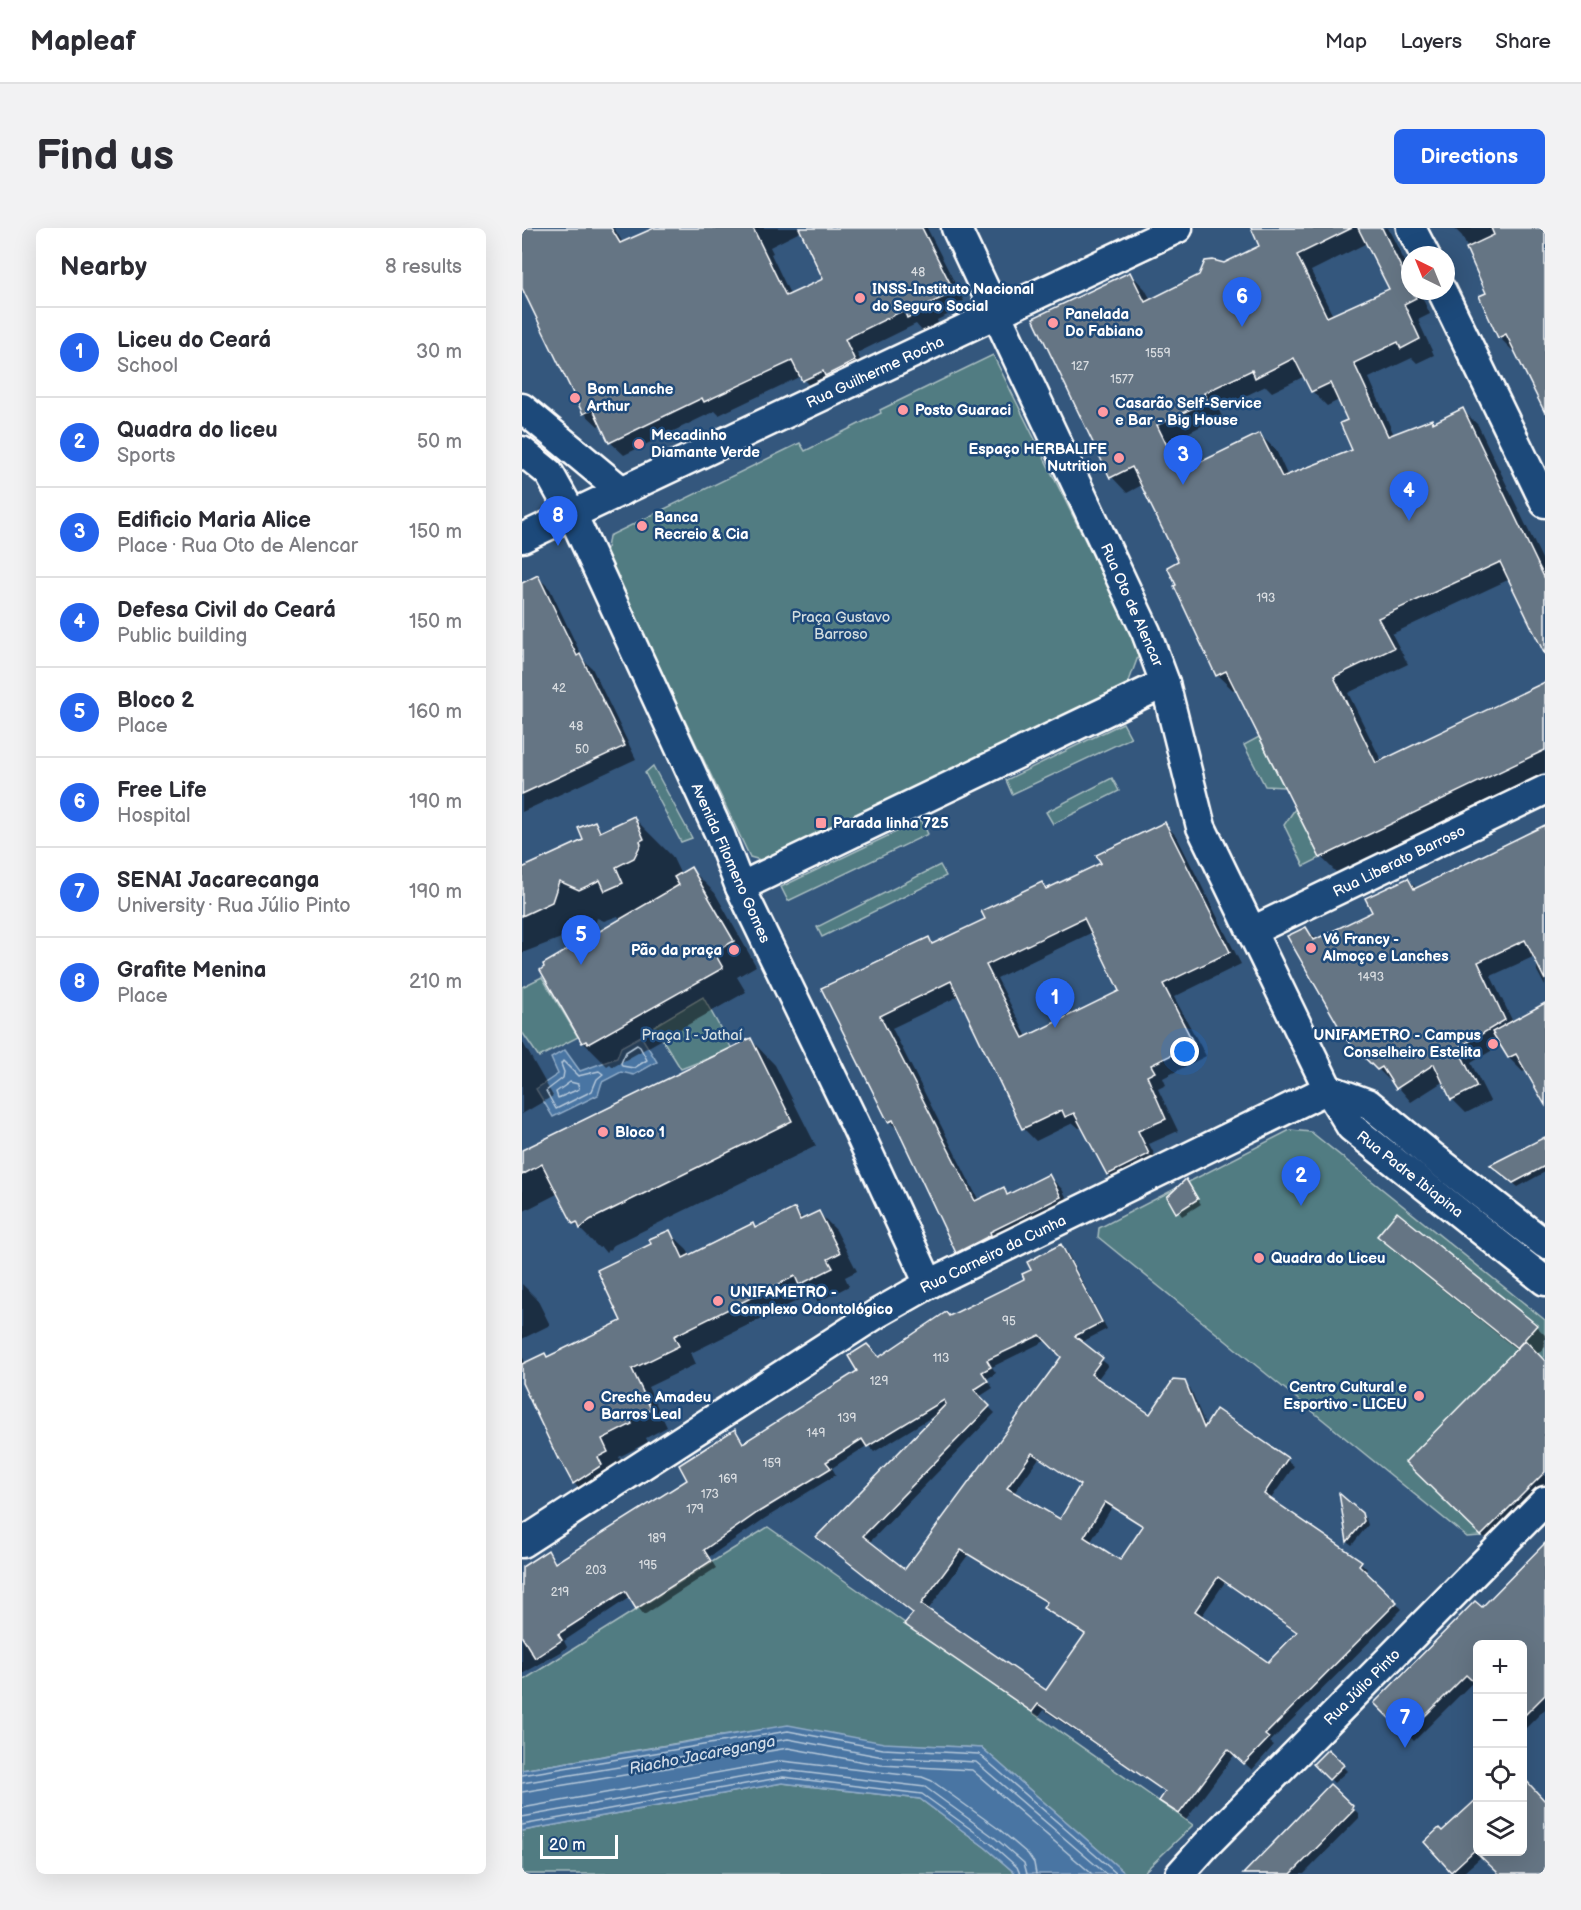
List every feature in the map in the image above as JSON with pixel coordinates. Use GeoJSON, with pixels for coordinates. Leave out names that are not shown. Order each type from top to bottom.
{"type":"FeatureCollection","features":[{"type":"Feature","properties":{"kind":"street","name":"Rua Oto de Alencar"},"geometry":{"type":"LineString","coordinates":[[956,228],[1146,632],[1165,683],[1201,827],[1328,1089]]}},
{"type":"Feature","properties":{"kind":"street","name":"Rua Guilherme Rocha"},"geometry":{"type":"LineString","coordinates":[[522,538],[573,516],[1178,228]]}},
{"type":"Feature","properties":{"kind":"street"},"geometry":{"type":"LineString","coordinates":[[1412,228],[1421,246]]}},
{"type":"Feature","properties":{"kind":"street"},"geometry":{"type":"LineString","coordinates":[[1446,300],[1545,503]]}},
{"type":"Feature","properties":{"kind":"street"},"geometry":{"type":"LineString","coordinates":[[522,408],[622,491]]}},
{"type":"Feature","properties":{"kind":"street","name":"Avenida Filomeno Gomes"},"geometry":{"type":"LineString","coordinates":[[522,451],[549,473],[573,516],[720,835],[740,888],[854,1122],[929,1284]]}},
{"type":"Feature","properties":{"kind":"street"},"geometry":{"type":"LineString","coordinates":[[740,888],[1165,683]]}},
{"type":"Feature","properties":{"kind":"street","name":"Rua Liberato Barroso"},"geometry":{"type":"LineString","coordinates":[[1252,931],[1545,790]]}},
{"type":"Feature","properties":{"kind":"street","name":"Rua Carneiro da Cunha"},"geometry":{"type":"LineString","coordinates":[[522,1544],[868,1320],[929,1284],[1328,1089]]}},
{"type":"Feature","properties":{"kind":"street","name":"Rua Padre Ibiapina"},"geometry":{"type":"LineString","coordinates":[[1328,1089],[1369,1104],[1545,1244]]}},
{"type":"Feature","properties":{"kind":"street","name":"Rua Padre Ibiapina"},"geometry":{"type":"LineString","coordinates":[[1328,1089],[1351,1127],[1545,1281]]}},
{"type":"Feature","properties":{"kind":"street","name":"Rua Júlio Pinto"},"geometry":{"type":"LineString","coordinates":[[1180,1874],[1545,1501]]}},
{"type":"Feature","properties":{"kind":"green space","name":"Praça Gustavo Barroso"},"geometry":{"type":"Polygon","coordinates":[[[993,355],[1140,651],[1128,684],[764,861],[750,857],[606,555],[609,536],[800,443],[805,451],[881,413],[880,410],[993,355]]]}},
{"type":"Feature","properties":{"kind":"green space"},"geometry":{"type":"Polygon","coordinates":[[[1123,723],[1131,738],[1012,794],[1006,780],[1123,723]]]}},
{"type":"Feature","properties":{"kind":"green space"},"geometry":{"type":"Polygon","coordinates":[[[1259,737],[1284,787],[1265,786],[1244,745],[1259,737]]]}},
{"type":"Feature","properties":{"kind":"green space"},"geometry":{"type":"Polygon","coordinates":[[[653,766],[692,838],[681,842],[645,773],[653,766]]]}},
{"type":"Feature","properties":{"kind":"green space"},"geometry":{"type":"Polygon","coordinates":[[[1112,778],[1119,791],[1053,824],[1046,812],[1112,778]]]}},
{"type":"Feature","properties":{"kind":"green space"},"geometry":{"type":"Polygon","coordinates":[[[1295,809],[1320,858],[1304,866],[1284,825],[1295,809]]]}},
{"type":"Feature","properties":{"kind":"green space"},"geometry":{"type":"Polygon","coordinates":[[[921,820],[928,834],[788,901],[781,887],[921,820]]]}},
{"type":"Feature","properties":{"kind":"green space"},"geometry":{"type":"Polygon","coordinates":[[[940,865],[946,876],[822,937],[817,927],[940,865]]]}},
{"type":"Feature","properties":{"kind":"green space"},"geometry":{"type":"Polygon","coordinates":[[[542,977],[578,1037],[539,1057],[522,1032],[522,987],[542,977]]]}},
{"type":"Feature","properties":{"kind":"green space","name":"Praça I - Jathaí"},"geometry":{"type":"Polygon","coordinates":[[[703,997],[732,1049],[681,1069],[654,1026],[703,997]]]}},
{"type":"Feature","properties":{"kind":"green space","name":"Centro Cultural e Esportivo - LICEU"},"geometry":{"type":"Polygon","coordinates":[[[1290,1130],[1311,1132],[1545,1320],[1545,1471],[1481,1536],[1467,1537],[1098,1237],[1099,1228],[1290,1130]]]}},
{"type":"Feature","properties":{"kind":"green space"},"geometry":{"type":"Polygon","coordinates":[[[768,1527],[1193,1825],[1142,1874],[1126,1874],[982,1748],[719,1736],[522,1770],[522,1681],[768,1527]]]}},
{"type":"Feature","properties":{"kind":"green space"},"geometry":{"type":"Polygon","coordinates":[[[782,1783],[920,1799],[986,1848],[1016,1874],[522,1874],[522,1831],[782,1783]]]}},
{"type":"Feature","properties":{"kind":"water"},"geometry":{"type":"Polygon","coordinates":[[[641,1036],[657,1062],[634,1075],[621,1072],[602,1082],[598,1095],[553,1117],[536,1089],[558,1074],[551,1058],[565,1050],[580,1071],[617,1058],[621,1047],[641,1036]]]}},
{"type":"Feature","properties":{"kind":"water","name":"Riacho Jacareganga"},"geometry":{"type":"Polygon","coordinates":[[[788,1725],[884,1743],[982,1748],[1126,1874],[1016,1874],[986,1848],[920,1799],[782,1783],[522,1831],[522,1770],[788,1725]]]}},
{"type":"Feature","properties":{"kind":"building"},"geometry":{"type":"Polygon","coordinates":[[[522,228],[611,228],[620,243],[654,228],[753,228],[786,296],[823,279],[799,228],[922,228],[952,287],[946,290],[948,295],[924,306],[926,309],[907,318],[904,310],[845,339],[855,361],[825,376],[823,371],[802,381],[792,361],[704,402],[702,398],[609,443],[593,409],[583,414],[522,288],[522,228]]]}},
{"type":"Feature","properties":{"kind":"building"},"geometry":{"type":"Polygon","coordinates":[[[1251,228],[1352,228],[1297,255],[1327,317],[1389,289],[1358,228],[1382,228],[1401,267],[1401,300],[1412,300],[1404,304],[1420,339],[1401,349],[1398,342],[1354,363],[1388,436],[1432,419],[1433,423],[1463,408],[1545,579],[1545,655],[1500,562],[1378,618],[1394,648],[1334,677],[1376,763],[1545,682],[1545,750],[1320,858],[1226,671],[1216,676],[1167,567],[1178,561],[1132,467],[1110,478],[1033,318],[1130,272],[1145,302],[1199,275],[1205,261],[1213,260],[1224,263],[1259,246],[1251,228]],[[1294,358],[1255,378],[1252,370],[1204,393],[1208,401],[1157,425],[1180,472],[1260,433],[1282,477],[1352,450],[1340,423],[1347,420],[1330,383],[1311,392],[1294,358]]]}},
{"type":"Feature","properties":{"kind":"building"},"geometry":{"type":"Polygon","coordinates":[[[1491,228],[1545,228],[1545,413],[1506,334],[1498,338],[1479,296],[1486,293],[1466,248],[1494,235],[1491,228]]]}},
{"type":"Feature","properties":{"kind":"building"},"geometry":{"type":"Polygon","coordinates":[[[538,575],[577,656],[580,654],[625,746],[522,794],[522,583],[538,575]]]}},
{"type":"Feature","properties":{"kind":"building"},"geometry":{"type":"Polygon","coordinates":[[[634,816],[644,839],[640,841],[641,844],[634,858],[616,867],[623,883],[605,891],[600,880],[579,890],[559,881],[552,902],[522,916],[522,868],[583,840],[578,828],[595,821],[600,832],[634,816]]]}},
{"type":"Feature","properties":{"kind":"building"},"geometry":{"type":"Polygon","coordinates":[[[1165,822],[1230,952],[1163,984],[1194,1044],[1151,1065],[1155,1072],[1147,1076],[1166,1119],[1138,1131],[1149,1154],[1107,1175],[1074,1113],[1065,1117],[1062,1110],[1022,1129],[951,981],[880,1016],[975,1201],[1004,1187],[1007,1195],[1049,1174],[1061,1197],[990,1232],[991,1235],[956,1253],[893,1120],[888,1122],[821,988],[929,937],[932,944],[985,919],[981,911],[1042,882],[1046,889],[1101,863],[1096,855],[1165,822]],[[1084,918],[986,965],[1023,1038],[1119,991],[1084,918]]]}},
{"type":"Feature","properties":{"kind":"building"},"geometry":{"type":"Polygon","coordinates":[[[1545,825],[1545,980],[1525,940],[1478,962],[1505,1020],[1458,1048],[1477,1087],[1451,1100],[1434,1064],[1396,1089],[1382,1067],[1377,1070],[1346,1039],[1287,936],[1306,927],[1314,940],[1372,912],[1365,898],[1408,878],[1414,889],[1545,825]]]}},
{"type":"Feature","properties":{"kind":"building"},"geometry":{"type":"Polygon","coordinates":[[[691,867],[734,941],[714,952],[723,968],[588,1044],[586,1041],[582,1043],[540,970],[544,967],[543,964],[679,885],[674,877],[691,867]]]}},
{"type":"Feature","properties":{"kind":"building"},"geometry":{"type":"Polygon","coordinates":[[[1545,1003],[1545,1105],[1516,1054],[1508,1058],[1492,1032],[1545,1003]]]}},
{"type":"Feature","properties":{"kind":"building","name":"Bloco 1"},"geometry":{"type":"Polygon","coordinates":[[[751,1038],[792,1121],[590,1220],[580,1229],[577,1222],[573,1224],[542,1164],[522,1175],[522,1150],[751,1038]]]}},
{"type":"Feature","properties":{"kind":"building"},"geometry":{"type":"Polygon","coordinates":[[[1545,1137],[1545,1166],[1513,1183],[1490,1165],[1545,1137]]]}},
{"type":"Feature","properties":{"kind":"building"},"geometry":{"type":"Polygon","coordinates":[[[1186,1179],[1198,1199],[1176,1213],[1167,1197],[1186,1179]]]}},
{"type":"Feature","properties":{"kind":"building"},"geometry":{"type":"Polygon","coordinates":[[[795,1208],[800,1220],[819,1211],[840,1253],[828,1259],[833,1268],[799,1285],[795,1276],[674,1336],[679,1346],[632,1369],[651,1409],[630,1420],[632,1424],[602,1439],[608,1452],[598,1457],[602,1465],[573,1484],[558,1459],[522,1383],[522,1364],[545,1353],[547,1357],[621,1321],[597,1270],[651,1244],[649,1239],[670,1230],[683,1258],[753,1223],[755,1228],[795,1208]]]}},
{"type":"Feature","properties":{"kind":"building"},"geometry":{"type":"Polygon","coordinates":[[[1397,1212],[1537,1325],[1517,1348],[1377,1236],[1397,1212]]]}},
{"type":"Feature","properties":{"kind":"building"},"geometry":{"type":"Polygon","coordinates":[[[1061,1244],[1102,1322],[1075,1336],[1103,1358],[1091,1374],[1150,1414],[1173,1380],[1185,1381],[1204,1428],[1216,1409],[1288,1458],[1264,1494],[1362,1561],[1359,1565],[1397,1602],[1265,1735],[1269,1738],[1244,1764],[1228,1749],[1179,1814],[1159,1801],[1165,1792],[1038,1704],[1032,1712],[904,1624],[913,1613],[816,1537],[946,1404],[944,1400],[867,1447],[862,1439],[826,1462],[831,1468],[757,1513],[704,1550],[711,1561],[636,1609],[625,1591],[558,1634],[562,1640],[535,1658],[522,1637],[522,1567],[548,1550],[555,1563],[687,1480],[679,1465],[735,1429],[743,1443],[857,1371],[848,1356],[867,1344],[879,1357],[946,1312],[949,1316],[1024,1279],[1022,1274],[1031,1270],[1027,1262],[1061,1244]],[[1040,1335],[987,1360],[991,1367],[982,1372],[988,1381],[974,1390],[990,1406],[863,1536],[905,1569],[1061,1357],[1040,1335]],[[1032,1453],[1007,1488],[1060,1519],[1080,1485],[1032,1453]],[[1105,1502],[1084,1537],[1120,1560],[1143,1526],[1105,1502]],[[961,1550],[921,1604],[1046,1690],[1085,1634],[1043,1608],[1047,1602],[961,1550]],[[1218,1577],[1195,1611],[1268,1662],[1297,1632],[1218,1577]]]}},
{"type":"Feature","properties":{"kind":"building"},"geometry":{"type":"Polygon","coordinates":[[[1525,1340],[1545,1361],[1545,1472],[1481,1536],[1405,1462],[1525,1340]]]}},
{"type":"Feature","properties":{"kind":"building"},"geometry":{"type":"Polygon","coordinates":[[[1339,1493],[1362,1513],[1364,1521],[1347,1542],[1339,1493]]]}},
{"type":"Feature","properties":{"kind":"building"},"geometry":{"type":"Polygon","coordinates":[[[1545,1543],[1545,1695],[1527,1713],[1527,1640],[1473,1640],[1473,1681],[1466,1675],[1406,1735],[1374,1703],[1475,1601],[1482,1607],[1545,1543]]]}},
{"type":"Feature","properties":{"kind":"building"},"geometry":{"type":"Polygon","coordinates":[[[1328,1749],[1344,1765],[1329,1780],[1313,1764],[1328,1749]]]}},
{"type":"Feature","properties":{"kind":"building"},"geometry":{"type":"Polygon","coordinates":[[[1527,1781],[1545,1801],[1545,1874],[1499,1874],[1480,1856],[1527,1856],[1527,1781]]]}},
{"type":"Feature","properties":{"kind":"building"},"geometry":{"type":"Polygon","coordinates":[[[1330,1784],[1353,1806],[1354,1810],[1291,1874],[1243,1874],[1330,1784]]]}},
{"type":"Feature","properties":{"kind":"building"},"geometry":{"type":"Polygon","coordinates":[[[1473,1803],[1473,1852],[1451,1872],[1424,1842],[1439,1828],[1442,1831],[1473,1803]]]}},
{"type":"Feature","properties":{"kind":"place","name":"INSS-Instituto Nacional do Seguro Social"},"geometry":{"type":"Point","coordinates":[860,298]}},
{"type":"Feature","properties":{"kind":"place","name":"Panelada Do Fabiano"},"geometry":{"type":"Point","coordinates":[1053,323]}},
{"type":"Feature","properties":{"kind":"place","name":"Free Life"},"geometry":{"type":"Point","coordinates":[1242,327]}},
{"type":"Feature","properties":{"kind":"place","name":"Bom Lanche Arthur"},"geometry":{"type":"Point","coordinates":[575,398]}},
{"type":"Feature","properties":{"kind":"place","name":"Posto Guaraci"},"geometry":{"type":"Point","coordinates":[903,410]}},
{"type":"Feature","properties":{"kind":"place","name":"Casarão Self-Service e Bar - Big House"},"geometry":{"type":"Point","coordinates":[1103,412]}},
{"type":"Feature","properties":{"kind":"place","name":"Mecadinho Diamante Verde"},"geometry":{"type":"Point","coordinates":[639,444]}},
{"type":"Feature","properties":{"kind":"place","name":"Espaço HERBALIFE Nutrition"},"geometry":{"type":"Point","coordinates":[1119,458]}},
{"type":"Feature","properties":{"kind":"place","name":"Edificio Maria Alice"},"geometry":{"type":"Point","coordinates":[1183,485]}},
{"type":"Feature","properties":{"kind":"place","name":"Defesa Civil do Ceará"},"geometry":{"type":"Point","coordinates":[1409,521]}},
{"type":"Feature","properties":{"kind":"place","name":"Banca Recreio & Cia"},"geometry":{"type":"Point","coordinates":[642,526]}},
{"type":"Feature","properties":{"kind":"place","name":"Grafite Menina"},"geometry":{"type":"Point","coordinates":[558,546]}},
{"type":"Feature","properties":{"kind":"place","name":"Parada linha 725"},"geometry":{"type":"Point","coordinates":[821,823]}},
{"type":"Feature","properties":{"kind":"place","name":"Vó Francy - Almoço e Lanches"},"geometry":{"type":"Point","coordinates":[1311,948]}},
{"type":"Feature","properties":{"kind":"place","name":"Pão da praça"},"geometry":{"type":"Point","coordinates":[734,950]}},
{"type":"Feature","properties":{"kind":"place","name":"Bloco 2"},"geometry":{"type":"Point","coordinates":[581,965]}},
{"type":"Feature","properties":{"kind":"place","name":"Liceu do Ceará"},"geometry":{"type":"Point","coordinates":[1055,1028]}},
{"type":"Feature","properties":{"kind":"place","name":"UNIFAMETRO - Campus Conselheiro Estelita"},"geometry":{"type":"Point","coordinates":[1493,1044]}},
{"type":"Feature","properties":{"kind":"place","name":"Bloco 1"},"geometry":{"type":"Point","coordinates":[603,1132]}},
{"type":"Feature","properties":{"kind":"place","name":"Quadra do liceu"},"geometry":{"type":"Point","coordinates":[1301,1206]}},
{"type":"Feature","properties":{"kind":"place","name":"Quadra do Liceu"},"geometry":{"type":"Point","coordinates":[1259,1258]}},
{"type":"Feature","properties":{"kind":"place","name":"UNIFAMETRO - Complexo Odontológico"},"geometry":{"type":"Point","coordinates":[718,1301]}},
{"type":"Feature","properties":{"kind":"place","name":"Centro Cultural e Esportivo - LICEU"},"geometry":{"type":"Point","coordinates":[1419,1396]}},
{"type":"Feature","properties":{"kind":"place","name":"Creche Amadeu Barros Leal"},"geometry":{"type":"Point","coordinates":[589,1406]}},
{"type":"Feature","properties":{"kind":"place","name":"SENAI Jacarecanga"},"geometry":{"type":"Point","coordinates":[1405,1748]}}]}
